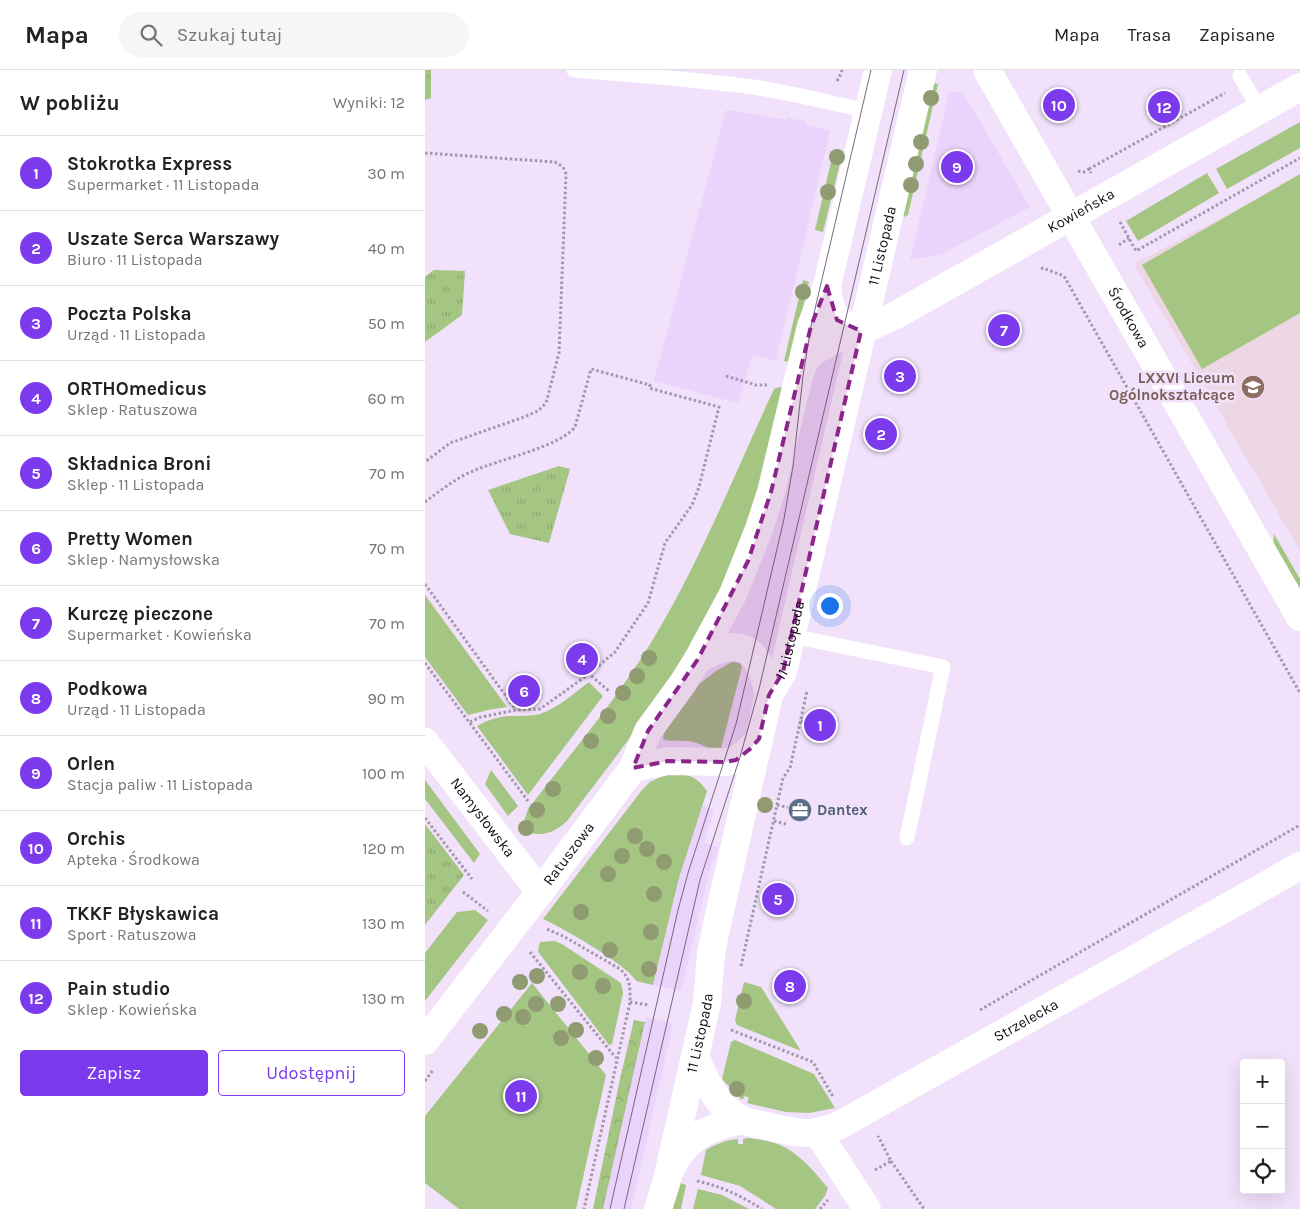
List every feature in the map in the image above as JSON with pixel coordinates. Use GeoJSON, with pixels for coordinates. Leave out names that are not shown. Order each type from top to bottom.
{"type":"FeatureCollection","features":[{"type":"Feature","properties":{"kind":"street"},"geometry":{"type":"LineString","coordinates":[[699,659],[733,594],[759,529],[771,492],[811,326],[827,286],[878,70]]}},
{"type":"Feature","properties":{"kind":"street","name":"11 Listopada"},"geometry":{"type":"LineString","coordinates":[[658,1209],[679,1180],[695,1055],[707,1003],[711,954],[715,933],[769,695],[783,672],[792,636],[861,331],[923,70]]}},
{"type":"Feature","properties":{"kind":"street","name":"Środkowa"},"geometry":{"type":"LineString","coordinates":[[987,70],[1300,617]]}},
{"type":"Feature","properties":{"kind":"street","name":"Kowieńska"},"geometry":{"type":"LineString","coordinates":[[799,375],[805,360],[816,350],[842,336],[861,331],[903,311],[1300,87]]}},
{"type":"Feature","properties":{"kind":"street"},"geometry":{"type":"LineString","coordinates":[[827,286],[832,312],[837,320],[844,325],[861,331]]}},
{"type":"Feature","properties":{"kind":"street"},"geometry":{"type":"LineString","coordinates":[[699,659],[717,650],[731,646],[743,648],[752,655],[763,670],[769,695]]}},
{"type":"Feature","properties":{"kind":"street","name":"Ratuszowa"},"geometry":{"type":"LineString","coordinates":[[425,1041],[633,768],[648,731],[699,659]]}},
{"type":"Feature","properties":{"kind":"street"},"geometry":{"type":"LineString","coordinates":[[633,768],[668,761],[725,762],[736,760],[750,750],[759,739]]}},
{"type":"Feature","properties":{"kind":"street","name":"Namysłowska"},"geometry":{"type":"LineString","coordinates":[[425,742],[540,892]]}},
{"type":"Feature","properties":{"kind":"street","name":"Strzelecka"},"geometry":{"type":"LineString","coordinates":[[695,1055],[709,1089],[730,1111],[743,1120],[796,1133],[818,1133],[846,1121],[1300,866]]}},
{"type":"Feature","properties":{"kind":"street","name":"Strzelecka"},"geometry":{"type":"LineString","coordinates":[[679,1180],[674,1163],[691,1141],[713,1128],[743,1120]]}},
{"type":"Feature","properties":{"kind":"street"},"geometry":{"type":"LineString","coordinates":[[818,1133],[867,1209]]}},
{"type":"Feature","properties":{"kind":"lane"},"geometry":{"type":"LineString","coordinates":[[574,70],[657,76],[753,88],[797,95],[869,111]]}},
{"type":"Feature","properties":{"kind":"lane"},"geometry":{"type":"LineString","coordinates":[[1242,79],[1260,110]]}},
{"type":"Feature","properties":{"kind":"lane"},"geometry":{"type":"LineString","coordinates":[[792,636],[943,667],[907,838]]}},
{"type":"Feature","properties":{"kind":"path"},"geometry":{"type":"LineString","coordinates":[[1089,169],[1242,79]]}},
{"type":"Feature","properties":{"kind":"path"},"geometry":{"type":"LineString","coordinates":[[425,153],[555,162],[563,167],[566,174],[559,353],[546,403],[538,411],[524,417],[450,443],[425,462]]}},
{"type":"Feature","properties":{"kind":"path"},"geometry":{"type":"LineString","coordinates":[[1129,238],[1136,251],[1300,158]]}},
{"type":"Feature","properties":{"kind":"path"},"geometry":{"type":"LineString","coordinates":[[1035,272],[1043,268],[1064,276],[1300,693]]}},
{"type":"Feature","properties":{"kind":"path"},"geometry":{"type":"LineString","coordinates":[[425,502],[451,483],[472,471],[556,441],[570,434],[575,427],[591,369],[650,385],[649,388],[719,407],[699,487],[692,505],[665,543],[648,603],[615,652],[589,674],[540,709],[516,710],[470,722]]}},
{"type":"Feature","properties":{"kind":"path"},"geometry":{"type":"LineString","coordinates":[[726,376],[756,385],[768,385]]}},
{"type":"Feature","properties":{"kind":"path"},"geometry":{"type":"LineString","coordinates":[[425,584],[516,710]]}},
{"type":"Feature","properties":{"kind":"path"},"geometry":{"type":"LineString","coordinates":[[425,663],[528,801]]}},
{"type":"Feature","properties":{"kind":"path"},"geometry":{"type":"LineString","coordinates":[[589,674],[610,692]]}},
{"type":"Feature","properties":{"kind":"path"},"geometry":{"type":"LineString","coordinates":[[739,974],[783,778],[791,768],[809,682]]}},
{"type":"Feature","properties":{"kind":"path"},"geometry":{"type":"LineString","coordinates":[[801,721],[810,723]]}},
{"type":"Feature","properties":{"kind":"path"},"geometry":{"type":"LineString","coordinates":[[777,805],[790,808]]}},
{"type":"Feature","properties":{"kind":"path"},"geometry":{"type":"LineString","coordinates":[[425,818],[472,879]]}},
{"type":"Feature","properties":{"kind":"path"},"geometry":{"type":"LineString","coordinates":[[774,821],[786,824]]}},
{"type":"Feature","properties":{"kind":"path"},"geometry":{"type":"LineString","coordinates":[[977,1012],[1300,825]]}},
{"type":"Feature","properties":{"kind":"path"},"geometry":{"type":"LineString","coordinates":[[463,892],[492,914]]}},
{"type":"Feature","properties":{"kind":"path"},"geometry":{"type":"LineString","coordinates":[[546,929],[563,936],[620,969],[630,981],[630,1002],[584,1209]]}},
{"type":"Feature","properties":{"kind":"path"},"geometry":{"type":"LineString","coordinates":[[523,958],[529,950],[617,1058]]}},
{"type":"Feature","properties":{"kind":"path"},"geometry":{"type":"LineString","coordinates":[[630,1002],[648,1005]]}},
{"type":"Feature","properties":{"kind":"path"},"geometry":{"type":"LineString","coordinates":[[724,1028],[813,1062],[833,1095],[841,1090]]}},
{"type":"Feature","properties":{"kind":"path"},"geometry":{"type":"LineString","coordinates":[[425,1081],[434,1069]]}},
{"type":"Feature","properties":{"kind":"path"},"geometry":{"type":"LineString","coordinates":[[875,1131],[891,1161],[924,1209]]}},
{"type":"Feature","properties":{"kind":"path"},"geometry":{"type":"LineString","coordinates":[[869,1173],[891,1161]]}},
{"type":"Feature","properties":{"kind":"path"},"geometry":{"type":"LineString","coordinates":[[679,1180],[727,1189],[762,1209]]}},
{"type":"Feature","properties":{"kind":"highlighted area"},"geometry":{"type":"Polygon","coordinates":[[[827,286],[837,320],[861,331],[783,672],[769,695],[759,739],[736,760],[725,762],[668,761],[633,768],[648,731],[698,659],[748,561],[771,492],[811,326],[827,286]]]}},
{"type":"Feature","properties":{"kind":"shaded area"},"geometry":{"type":"Polygon","coordinates":[[[962,91],[1030,207],[942,254],[910,260],[949,93],[962,91]]]}},
{"type":"Feature","properties":{"kind":"shaded area"},"geometry":{"type":"Polygon","coordinates":[[[726,110],[786,120],[787,117],[806,122],[806,125],[830,131],[776,361],[752,355],[738,403],[654,381],[726,110]]]}},
{"type":"Feature","properties":{"kind":"shaded area","name":"LXXVI Liceum Ogólnokształcące"},"geometry":{"type":"Polygon","coordinates":[[[1300,176],[1300,551],[1134,264],[1300,176]]]}},
{"type":"Feature","properties":{"kind":"shaded area"},"geometry":{"type":"Polygon","coordinates":[[[702,805],[714,810],[704,843],[718,847],[714,862],[712,861],[681,991],[653,985],[679,878],[702,805]]]}},
{"type":"Feature","properties":{"kind":"shaded area"},"geometry":{"type":"Polygon","coordinates":[[[646,1017],[673,1024],[631,1209],[603,1209],[646,1017]]]}},
{"type":"Feature","properties":{"kind":"green space"},"geometry":{"type":"Polygon","coordinates":[[[425,70],[431,70],[431,98],[425,100],[425,70]]]}},
{"type":"Feature","properties":{"kind":"green space"},"geometry":{"type":"Polygon","coordinates":[[[932,83],[938,84],[908,215],[904,217],[903,216],[932,83]]]}},
{"type":"Feature","properties":{"kind":"green space"},"geometry":{"type":"Polygon","coordinates":[[[1300,122],[1300,148],[1227,189],[1216,169],[1300,122]]]}},
{"type":"Feature","properties":{"kind":"green space"},"geometry":{"type":"Polygon","coordinates":[[[833,153],[842,155],[823,232],[815,230],[833,153]]]}},
{"type":"Feature","properties":{"kind":"green space"},"geometry":{"type":"Polygon","coordinates":[[[1207,173],[1219,193],[1138,241],[1126,221],[1207,173]]]}},
{"type":"Feature","properties":{"kind":"green space"},"geometry":{"type":"Polygon","coordinates":[[[1300,174],[1300,313],[1202,369],[1142,265],[1300,174]]]}},
{"type":"Feature","properties":{"kind":"green space"},"geometry":{"type":"Polygon","coordinates":[[[434,270],[465,271],[462,315],[425,342],[425,277],[434,270]]]}},
{"type":"Feature","properties":{"kind":"green space"},"geometry":{"type":"Polygon","coordinates":[[[803,280],[809,282],[790,362],[784,361],[803,280]]]}},
{"type":"Feature","properties":{"kind":"green space"},"geometry":{"type":"Polygon","coordinates":[[[784,388],[765,464],[742,539],[722,587],[689,649],[651,708],[567,821],[551,832],[534,834],[521,830],[528,809],[608,706],[652,641],[686,580],[774,389],[784,388]]]}},
{"type":"Feature","properties":{"kind":"green space"},"geometry":{"type":"Polygon","coordinates":[[[559,466],[570,469],[549,543],[510,534],[488,490],[559,466]]]}},
{"type":"Feature","properties":{"kind":"green space"},"geometry":{"type":"Polygon","coordinates":[[[1274,534],[1300,579],[1300,595],[1273,548],[1274,534]]]}},
{"type":"Feature","properties":{"kind":"green space"},"geometry":{"type":"Polygon","coordinates":[[[425,595],[507,707],[468,715],[425,657],[425,595]]]}},
{"type":"Feature","properties":{"kind":"green space"},"geometry":{"type":"Polygon","coordinates":[[[732,662],[740,663],[742,667],[720,752],[717,753],[702,745],[691,742],[663,739],[664,733],[698,685],[716,671],[732,662]]]}},
{"type":"Feature","properties":{"kind":"green space"},"geometry":{"type":"Polygon","coordinates":[[[589,682],[603,696],[528,795],[477,726],[490,720],[508,716],[540,714],[559,704],[589,682]]]}},
{"type":"Feature","properties":{"kind":"green space"},"geometry":{"type":"Polygon","coordinates":[[[491,770],[518,806],[508,816],[485,784],[491,770]]]}},
{"type":"Feature","properties":{"kind":"green space"},"geometry":{"type":"Polygon","coordinates":[[[667,774],[690,776],[699,781],[707,791],[679,878],[653,985],[636,981],[608,956],[543,919],[642,790],[650,782],[667,774]]]}},
{"type":"Feature","properties":{"kind":"green space"},"geometry":{"type":"Polygon","coordinates":[[[425,780],[480,854],[474,863],[425,799],[425,780]]]}},
{"type":"Feature","properties":{"kind":"green space"},"geometry":{"type":"Polygon","coordinates":[[[425,824],[464,875],[425,925],[425,824]]]}},
{"type":"Feature","properties":{"kind":"green space"},"geometry":{"type":"Polygon","coordinates":[[[475,910],[488,920],[425,1001],[425,953],[457,912],[475,910]]]}},
{"type":"Feature","properties":{"kind":"green space"},"geometry":{"type":"Polygon","coordinates":[[[554,941],[562,944],[621,983],[623,993],[612,1044],[609,1045],[539,953],[540,942],[554,941]]]}},
{"type":"Feature","properties":{"kind":"green space"},"geometry":{"type":"Polygon","coordinates":[[[744,982],[761,987],[801,1051],[737,1025],[735,1020],[744,982]]]}},
{"type":"Feature","properties":{"kind":"green space"},"geometry":{"type":"Polygon","coordinates":[[[532,983],[606,1075],[576,1209],[459,1209],[425,1183],[425,1116],[532,983]]]}},
{"type":"Feature","properties":{"kind":"green space"},"geometry":{"type":"Polygon","coordinates":[[[634,1020],[645,1022],[603,1209],[593,1209],[620,1079],[634,1020]]]}},
{"type":"Feature","properties":{"kind":"green space"},"geometry":{"type":"Polygon","coordinates":[[[735,1040],[814,1074],[835,1108],[809,1113],[786,1112],[747,1103],[749,1098],[745,1096],[742,1100],[722,1079],[731,1042],[735,1040]]]}},
{"type":"Feature","properties":{"kind":"green space"},"geometry":{"type":"Polygon","coordinates":[[[748,1138],[781,1145],[810,1167],[828,1188],[825,1196],[815,1209],[776,1209],[740,1186],[701,1175],[706,1150],[721,1143],[738,1139],[738,1144],[743,1144],[743,1139],[748,1138]]]}},
{"type":"Feature","properties":{"kind":"green space"},"geometry":{"type":"Polygon","coordinates":[[[677,1182],[686,1185],[681,1209],[671,1209],[677,1182]]]}},
{"type":"Feature","properties":{"kind":"green space"},"geometry":{"type":"Polygon","coordinates":[[[698,1189],[722,1195],[749,1209],[693,1209],[698,1189]]]}},
{"type":"Feature","properties":{"kind":"tram line"},"geometry":{"type":"LineString","coordinates":[[610,1209],[678,910],[736,724],[784,519],[793,466],[803,376],[811,326],[871,70]]}},
{"type":"Feature","properties":{"kind":"tram line"},"geometry":{"type":"LineString","coordinates":[[624,1209],[700,880],[740,757],[759,689],[904,70]]}},
{"type":"Feature","properties":{"kind":"place","name":"Orchis"},"geometry":{"type":"Point","coordinates":[1059,105]}},
{"type":"Feature","properties":{"kind":"place","name":"Pain studio"},"geometry":{"type":"Point","coordinates":[1164,107]}},
{"type":"Feature","properties":{"kind":"place","name":"Orlen"},"geometry":{"type":"Point","coordinates":[957,167]}},
{"type":"Feature","properties":{"kind":"place","name":"Kurczę pieczone"},"geometry":{"type":"Point","coordinates":[1004,330]}},
{"type":"Feature","properties":{"kind":"place","name":"Poczta Polska"},"geometry":{"type":"Point","coordinates":[900,376]}},
{"type":"Feature","properties":{"kind":"place","name":"LXXVI Liceum Ogólnokształcące"},"geometry":{"type":"Point","coordinates":[1253,387]}},
{"type":"Feature","properties":{"kind":"place","name":"Uszate Serca Warszawy"},"geometry":{"type":"Point","coordinates":[881,434]}},
{"type":"Feature","properties":{"kind":"place","name":"ORTHOmedicus"},"geometry":{"type":"Point","coordinates":[582,659]}},
{"type":"Feature","properties":{"kind":"place","name":"Pretty Women"},"geometry":{"type":"Point","coordinates":[524,691]}},
{"type":"Feature","properties":{"kind":"place","name":"Stokrotka Express"},"geometry":{"type":"Point","coordinates":[820,725]}},
{"type":"Feature","properties":{"kind":"place","name":"Dantex"},"geometry":{"type":"Point","coordinates":[800,810]}},
{"type":"Feature","properties":{"kind":"place","name":"Składnica Broni"},"geometry":{"type":"Point","coordinates":[778,899]}},
{"type":"Feature","properties":{"kind":"place","name":"Podkowa"},"geometry":{"type":"Point","coordinates":[790,986]}},
{"type":"Feature","properties":{"kind":"place","name":"TKKF Błyskawica"},"geometry":{"type":"Point","coordinates":[521,1096]}}]}
